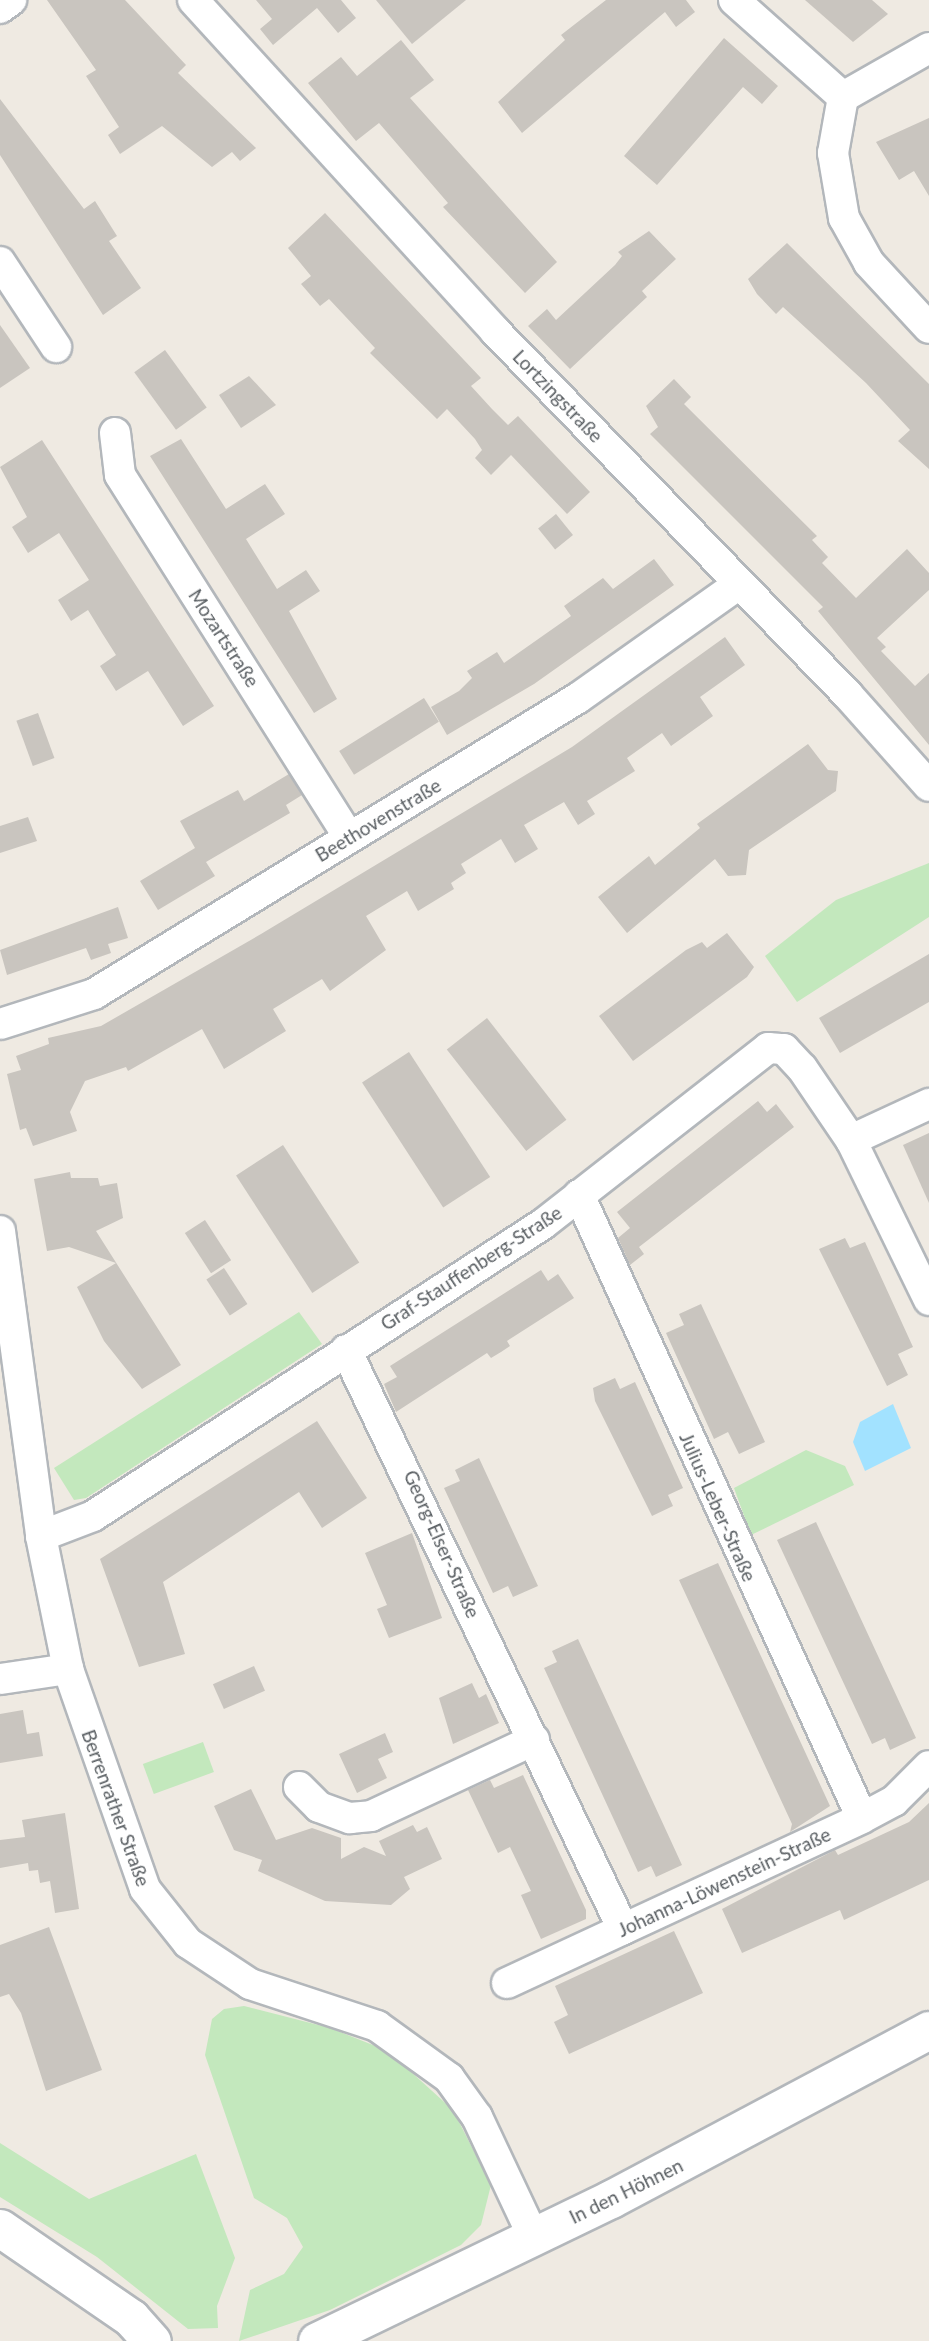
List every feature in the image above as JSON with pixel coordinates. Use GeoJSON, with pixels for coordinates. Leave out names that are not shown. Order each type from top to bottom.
{"type":"FeatureCollection","features":[{"type":"Feature","properties":{"kind":"street"},"geometry":{"type":"LineString","coordinates":[[0,8],[12,0]]}},
{"type":"Feature","properties":{"kind":"street","name":"Lortzingstraße"},"geometry":{"type":"LineString","coordinates":[[193,0],[495,331],[929,786]]}},
{"type":"Feature","properties":{"kind":"street"},"geometry":{"type":"LineString","coordinates":[[734,0],[843,97]]}},
{"type":"Feature","properties":{"kind":"street"},"geometry":{"type":"LineString","coordinates":[[843,97],[929,48]]}},
{"type":"Feature","properties":{"kind":"street"},"geometry":{"type":"LineString","coordinates":[[843,97],[833,153],[844,218],[869,263],[929,328]]}},
{"type":"Feature","properties":{"kind":"street"},"geometry":{"type":"LineString","coordinates":[[0,262],[56,347]]}},
{"type":"Feature","properties":{"kind":"street","name":"Mozartstraße"},"geometry":{"type":"LineString","coordinates":[[115,433],[120,475],[349,837]]}},
{"type":"Feature","properties":{"kind":"street","name":"Beethovenstraße"},"geometry":{"type":"LineString","coordinates":[[0,1024],[94,994],[578,698],[739,584]]}},
{"type":"Feature","properties":{"kind":"street","name":"Graf-Stauffenberg-Straße"},"geometry":{"type":"LineString","coordinates":[[41,1536],[93,1516],[579,1195],[768,1048],[784,1049],[802,1068],[851,1140],[929,1300]]}},
{"type":"Feature","properties":{"kind":"street"},"geometry":{"type":"LineString","coordinates":[[851,1140],[929,1104]]}},
{"type":"Feature","properties":{"kind":"street","name":"Julius-Leber-Straße"},"geometry":{"type":"LineString","coordinates":[[579,1195],[862,1818]]}},
{"type":"Feature","properties":{"kind":"street","name":"Berrenrather Straße"},"geometry":{"type":"LineString","coordinates":[[0,1231],[41,1536],[68,1669],[116,1819],[163,1919],[250,1984],[377,2026],[414,2047],[449,2078],[477,2117],[533,2236]]}},
{"type":"Feature","properties":{"kind":"street","name":"Georg-Elser-Straße"},"geometry":{"type":"LineString","coordinates":[[346,1350],[623,1929]]}},
{"type":"Feature","properties":{"kind":"street"},"geometry":{"type":"LineString","coordinates":[[0,1679],[68,1669]]}},
{"type":"Feature","properties":{"kind":"street"},"geometry":{"type":"LineString","coordinates":[[299,1787],[319,1807],[350,1818],[371,1816],[534,1740]]}},
{"type":"Feature","properties":{"kind":"street","name":"Johanna-Löwenstein-Straße"},"geometry":{"type":"LineString","coordinates":[[507,1983],[862,1818],[894,1801],[929,1766]]}},
{"type":"Feature","properties":{"kind":"street","name":"In den Höhnen"},"geometry":{"type":"LineString","coordinates":[[317,2341],[838,2083],[929,2030]]}},
{"type":"Feature","properties":{"kind":"street"},"geometry":{"type":"LineString","coordinates":[[0,2228],[111,2303],[152,2341]]}},
{"type":"Feature","properties":{"kind":"green space"},"geometry":{"type":"Polygon","coordinates":[[[929,863],[929,917],[797,1002],[765,956],[836,900],[929,863]]]}},
{"type":"Feature","properties":{"kind":"green space"},"geometry":{"type":"Polygon","coordinates":[[[299,1312],[322,1344],[86,1498],[74,1500],[54,1468],[299,1312]]]}},
{"type":"Feature","properties":{"kind":"green space"},"geometry":{"type":"Polygon","coordinates":[[[806,1450],[845,1466],[854,1485],[751,1535],[734,1488],[806,1450]]]}},
{"type":"Feature","properties":{"kind":"green space"},"geometry":{"type":"Polygon","coordinates":[[[203,1742],[214,1772],[154,1794],[143,1764],[203,1742]]]}},
{"type":"Feature","properties":{"kind":"green space"},"geometry":{"type":"Polygon","coordinates":[[[244,2006],[330,2028],[388,2051],[453,2110],[491,2185],[481,2225],[461,2245],[330,2310],[239,2341],[250,2290],[284,2274],[303,2247],[287,2218],[254,2198],[205,2055],[212,2019],[224,2009],[244,2006]]]}},
{"type":"Feature","properties":{"kind":"green space"},"geometry":{"type":"Polygon","coordinates":[[[0,2143],[89,2199],[196,2154],[235,2258],[217,2306],[218,2328],[188,2329],[97,2257],[0,2197],[0,2143]]]}},
{"type":"Feature","properties":{"kind":"water"},"geometry":{"type":"Polygon","coordinates":[[[893,1404],[911,1448],[865,1471],[853,1442],[860,1422],[893,1404]]]}},
{"type":"Feature","properties":{"kind":"building"},"geometry":{"type":"Polygon","coordinates":[[[47,0],[125,0],[186,65],[178,73],[256,148],[240,161],[232,152],[212,167],[162,126],[120,154],[108,135],[119,127],[86,76],[96,70],[47,0]]]}},
{"type":"Feature","properties":{"kind":"building"},"geometry":{"type":"Polygon","coordinates":[[[256,0],[341,0],[356,18],[338,33],[317,8],[273,45],[260,29],[272,19],[256,0]]]}},
{"type":"Feature","properties":{"kind":"building"},"geometry":{"type":"Polygon","coordinates":[[[376,0],[466,0],[412,44],[376,0]]]}},
{"type":"Feature","properties":{"kind":"building"},"geometry":{"type":"Polygon","coordinates":[[[606,0],[686,0],[695,12],[676,27],[665,12],[522,133],[498,102],[565,40],[561,35],[606,0]]]}},
{"type":"Feature","properties":{"kind":"building"},"geometry":{"type":"Polygon","coordinates":[[[805,0],[872,0],[888,14],[853,42],[805,0]]]}},
{"type":"Feature","properties":{"kind":"building"},"geometry":{"type":"Polygon","coordinates":[[[724,38],[778,86],[762,104],[743,87],[657,185],[624,156],[724,38]]]}},
{"type":"Feature","properties":{"kind":"building"},"geometry":{"type":"Polygon","coordinates":[[[401,40],[434,80],[410,98],[557,262],[525,293],[443,207],[448,203],[379,123],[356,141],[308,83],[341,57],[357,76],[401,40]]]}},
{"type":"Feature","properties":{"kind":"building"},"geometry":{"type":"Polygon","coordinates":[[[0,99],[84,209],[95,201],[117,236],[109,241],[141,288],[103,315],[0,155],[0,99]]]}},
{"type":"Feature","properties":{"kind":"building"},"geometry":{"type":"Polygon","coordinates":[[[929,118],[929,196],[914,171],[899,180],[876,142],[929,118]]]}},
{"type":"Feature","properties":{"kind":"building"},"geometry":{"type":"Polygon","coordinates":[[[325,213],[481,378],[471,386],[492,409],[508,425],[518,416],[590,492],[567,514],[511,455],[491,475],[475,458],[482,450],[475,439],[447,409],[437,419],[370,353],[375,348],[329,299],[320,306],[301,284],[311,276],[288,248],[325,213]]]}},
{"type":"Feature","properties":{"kind":"building"},"geometry":{"type":"Polygon","coordinates":[[[649,231],[676,259],[642,291],[647,297],[570,369],[528,326],[547,309],[556,320],[615,265],[622,256],[618,252],[649,231]]]}},
{"type":"Feature","properties":{"kind":"building"},"geometry":{"type":"Polygon","coordinates":[[[787,243],[929,384],[929,469],[898,441],[910,430],[866,383],[783,307],[776,314],[757,294],[748,279],[787,243]]]}},
{"type":"Feature","properties":{"kind":"building"},"geometry":{"type":"Polygon","coordinates":[[[0,325],[30,368],[0,388],[0,325]]]}},
{"type":"Feature","properties":{"kind":"building"},"geometry":{"type":"Polygon","coordinates":[[[165,350],[207,407],[176,430],[134,372],[165,350]]]}},
{"type":"Feature","properties":{"kind":"building"},"geometry":{"type":"Polygon","coordinates":[[[249,376],[276,405],[241,428],[219,395],[249,376]]]}},
{"type":"Feature","properties":{"kind":"building"},"geometry":{"type":"Polygon","coordinates":[[[674,379],[691,397],[684,404],[817,536],[812,540],[828,557],[822,563],[856,598],[907,549],[929,573],[929,590],[877,638],[886,647],[881,651],[915,686],[929,673],[929,745],[818,611],[823,607],[650,434],[658,427],[646,406],[674,379]]]}},
{"type":"Feature","properties":{"kind":"building"},"geometry":{"type":"Polygon","coordinates":[[[181,439],[226,509],[265,484],[285,514],[246,539],[277,589],[306,570],[320,591],[289,611],[337,699],[314,713],[150,456],[181,439]]]}},
{"type":"Feature","properties":{"kind":"building"},"geometry":{"type":"Polygon","coordinates":[[[42,440],[214,706],[183,726],[148,671],[116,691],[100,666],[116,655],[88,610],[71,621],[58,600],[89,580],[59,533],[28,553],[12,527],[27,517],[0,467],[42,440]]]}},
{"type":"Feature","properties":{"kind":"building"},"geometry":{"type":"Polygon","coordinates":[[[556,514],[573,535],[555,549],[538,528],[556,514]]]}},
{"type":"Feature","properties":{"kind":"building"},"geometry":{"type":"Polygon","coordinates":[[[654,559],[674,585],[534,684],[447,735],[431,707],[459,691],[472,678],[467,671],[497,652],[504,663],[571,616],[564,606],[603,578],[613,589],[654,559]]]}},
{"type":"Feature","properties":{"kind":"building"},"geometry":{"type":"Polygon","coordinates":[[[725,637],[745,665],[700,697],[713,716],[671,746],[662,733],[627,758],[635,771],[587,801],[595,814],[578,825],[564,802],[524,825],[538,849],[515,863],[501,839],[461,864],[466,873],[451,883],[454,889],[418,911],[407,891],[366,916],[386,950],[330,991],[322,979],[273,1009],[286,1031],[224,1069],[202,1029],[128,1071],[126,1067],[85,1081],[70,1112],[77,1131],[33,1146],[26,1128],[20,1130],[7,1074],[21,1070],[16,1056],[49,1044],[48,1038],[101,1026],[261,934],[572,747],[725,637]]]}},
{"type":"Feature","properties":{"kind":"building"},"geometry":{"type":"Polygon","coordinates":[[[424,698],[439,722],[354,775],[339,751],[424,698]]]}},
{"type":"Feature","properties":{"kind":"building"},"geometry":{"type":"Polygon","coordinates":[[[38,713],[54,758],[33,766],[16,721],[38,713]]]}},
{"type":"Feature","properties":{"kind":"building"},"geometry":{"type":"Polygon","coordinates":[[[808,744],[828,770],[838,771],[836,791],[749,850],[746,875],[728,876],[715,859],[627,933],[598,897],[649,856],[655,865],[700,828],[697,824],[808,744]]]}},
{"type":"Feature","properties":{"kind":"building"},"geometry":{"type":"Polygon","coordinates":[[[289,774],[302,795],[286,805],[290,813],[206,862],[215,876],[158,910],[140,881],[195,848],[180,821],[238,790],[244,801],[289,774]]]}},
{"type":"Feature","properties":{"kind":"building"},"geometry":{"type":"Polygon","coordinates":[[[28,817],[37,841],[0,853],[0,826],[28,817]]]}},
{"type":"Feature","properties":{"kind":"building"},"geometry":{"type":"Polygon","coordinates":[[[118,907],[128,938],[108,944],[111,953],[91,960],[86,948],[7,975],[0,950],[118,907]]]}},
{"type":"Feature","properties":{"kind":"building"},"geometry":{"type":"Polygon","coordinates":[[[727,933],[754,967],[747,977],[633,1061],[599,1016],[686,950],[702,942],[707,948],[727,933]]]}},
{"type":"Feature","properties":{"kind":"building"},"geometry":{"type":"Polygon","coordinates":[[[929,954],[929,1002],[840,1053],[819,1018],[929,954]]]}},
{"type":"Feature","properties":{"kind":"building"},"geometry":{"type":"Polygon","coordinates":[[[487,1018],[566,1120],[526,1151],[447,1049],[487,1018]]]}},
{"type":"Feature","properties":{"kind":"building"},"geometry":{"type":"Polygon","coordinates":[[[409,1052],[490,1177],[443,1207],[362,1082],[409,1052]]]}},
{"type":"Feature","properties":{"kind":"building"},"geometry":{"type":"Polygon","coordinates":[[[758,1101],[767,1112],[776,1104],[794,1127],[639,1247],[644,1254],[630,1265],[618,1238],[630,1228],[617,1212],[758,1101]]]}},
{"type":"Feature","properties":{"kind":"building"},"geometry":{"type":"Polygon","coordinates":[[[929,1133],[929,1203],[903,1145],[929,1133]]]}},
{"type":"Feature","properties":{"kind":"building"},"geometry":{"type":"Polygon","coordinates":[[[283,1145],[359,1262],[312,1293],[236,1175],[283,1145]]]}},
{"type":"Feature","properties":{"kind":"building"},"geometry":{"type":"Polygon","coordinates":[[[70,1172],[71,1178],[98,1178],[100,1186],[117,1183],[123,1218],[96,1231],[181,1365],[142,1389],[104,1341],[77,1287],[116,1263],[69,1247],[47,1251],[34,1179],[70,1172]]]}},
{"type":"Feature","properties":{"kind":"building"},"geometry":{"type":"Polygon","coordinates":[[[205,1220],[231,1260],[211,1273],[185,1233],[205,1220]]]}},
{"type":"Feature","properties":{"kind":"building"},"geometry":{"type":"Polygon","coordinates":[[[845,1238],[850,1248],[865,1242],[913,1347],[898,1354],[908,1375],[887,1386],[819,1249],[845,1238]]]}},
{"type":"Feature","properties":{"kind":"building"},"geometry":{"type":"Polygon","coordinates":[[[224,1268],[247,1304],[230,1316],[206,1279],[224,1268]]]}},
{"type":"Feature","properties":{"kind":"building"},"geometry":{"type":"Polygon","coordinates":[[[541,1270],[548,1281],[558,1274],[574,1298],[507,1341],[510,1346],[501,1352],[491,1358],[487,1353],[396,1412],[384,1384],[397,1377],[390,1366],[541,1270]]]}},
{"type":"Feature","properties":{"kind":"building"},"geometry":{"type":"Polygon","coordinates":[[[701,1304],[765,1442],[739,1454],[728,1432],[714,1439],[666,1333],[684,1325],[679,1314],[701,1304]]]}},
{"type":"Feature","properties":{"kind":"building"},"geometry":{"type":"Polygon","coordinates":[[[615,1378],[620,1389],[635,1382],[683,1488],[668,1495],[673,1506],[652,1516],[595,1401],[593,1388],[615,1378]]]}},
{"type":"Feature","properties":{"kind":"building"},"geometry":{"type":"Polygon","coordinates":[[[317,1421],[367,1498],[322,1528],[299,1492],[163,1582],[185,1654],[139,1667],[100,1559],[317,1421]]]}},
{"type":"Feature","properties":{"kind":"building"},"geometry":{"type":"Polygon","coordinates":[[[479,1458],[538,1586],[513,1597],[508,1586],[493,1593],[444,1488],[460,1481],[455,1470],[479,1458]]]}},
{"type":"Feature","properties":{"kind":"building"},"geometry":{"type":"Polygon","coordinates":[[[816,1522],[916,1738],[890,1750],[885,1738],[872,1744],[777,1540],[816,1522]]]}},
{"type":"Feature","properties":{"kind":"building"},"geometry":{"type":"Polygon","coordinates":[[[412,1533],[442,1618],[389,1638],[377,1609],[387,1605],[365,1553],[412,1533]]]}},
{"type":"Feature","properties":{"kind":"building"},"geometry":{"type":"Polygon","coordinates":[[[718,1563],[830,1806],[790,1832],[792,1824],[679,1580],[718,1563]]]}},
{"type":"Feature","properties":{"kind":"building"},"geometry":{"type":"Polygon","coordinates":[[[578,1639],[682,1865],[656,1877],[651,1866],[638,1872],[544,1668],[557,1662],[552,1651],[578,1639]]]}},
{"type":"Feature","properties":{"kind":"building"},"geometry":{"type":"Polygon","coordinates":[[[254,1666],[265,1691],[224,1709],[213,1684],[254,1666]]]}},
{"type":"Feature","properties":{"kind":"building"},"geometry":{"type":"Polygon","coordinates":[[[472,1683],[479,1698],[486,1694],[499,1723],[453,1744],[439,1698],[472,1683]]]}},
{"type":"Feature","properties":{"kind":"building"},"geometry":{"type":"Polygon","coordinates":[[[23,1710],[27,1734],[39,1732],[43,1756],[0,1763],[0,1714],[23,1710]]]}},
{"type":"Feature","properties":{"kind":"building"},"geometry":{"type":"Polygon","coordinates":[[[385,1733],[393,1752],[378,1759],[387,1778],[357,1793],[339,1754],[385,1733]]]}},
{"type":"Feature","properties":{"kind":"building"},"geometry":{"type":"Polygon","coordinates":[[[523,1775],[586,1910],[586,1919],[541,1939],[521,1895],[531,1891],[510,1847],[498,1853],[468,1790],[490,1780],[494,1788],[523,1775]]]}},
{"type":"Feature","properties":{"kind":"building"},"geometry":{"type":"Polygon","coordinates":[[[251,1789],[276,1840],[312,1828],[341,1838],[341,1859],[364,1847],[386,1856],[379,1841],[413,1825],[417,1832],[427,1827],[442,1859],[404,1877],[410,1889],[391,1905],[325,1901],[258,1871],[262,1860],[234,1850],[214,1806],[251,1789]]]}},
{"type":"Feature","properties":{"kind":"building"},"geometry":{"type":"Polygon","coordinates":[[[929,1803],[929,1880],[844,1920],[840,1910],[742,1953],[722,1909],[835,1850],[838,1855],[909,1822],[929,1803]]]}},
{"type":"Feature","properties":{"kind":"building"},"geometry":{"type":"Polygon","coordinates":[[[65,1813],[79,1909],[55,1913],[50,1881],[40,1883],[38,1870],[29,1871],[28,1863],[0,1868],[0,1840],[25,1837],[22,1820],[65,1813]]]}},
{"type":"Feature","properties":{"kind":"building"},"geometry":{"type":"Polygon","coordinates":[[[49,1927],[102,2070],[46,2091],[21,2013],[9,1994],[0,1997],[0,1945],[49,1927]]]}},
{"type":"Feature","properties":{"kind":"building"},"geometry":{"type":"Polygon","coordinates":[[[674,1931],[703,1993],[569,2054],[554,2022],[568,2015],[555,1986],[674,1931]]]}}]}
